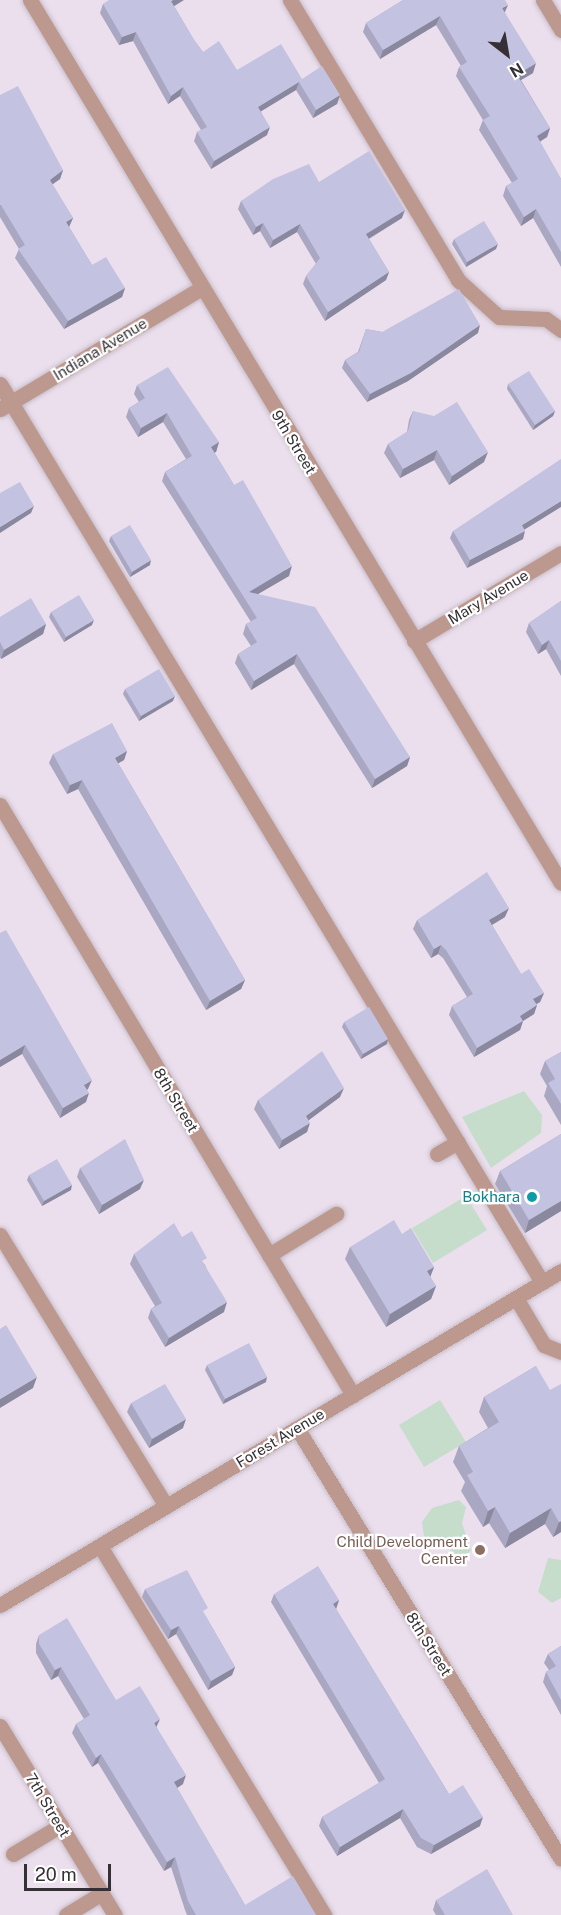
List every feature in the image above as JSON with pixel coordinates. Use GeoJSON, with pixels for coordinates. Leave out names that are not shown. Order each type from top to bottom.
{"type":"FeatureCollection","features":[{"type":"Feature","properties":{"kind":"street","name":"9th Street"},"geometry":{"type":"LineString","coordinates":[[30,0],[201,288],[561,883]]}},
{"type":"Feature","properties":{"kind":"street"},"geometry":{"type":"LineString","coordinates":[[290,0],[458,280],[499,317],[546,319],[561,330]]}},
{"type":"Feature","properties":{"kind":"street"},"geometry":{"type":"LineString","coordinates":[[543,0],[561,30]]}},
{"type":"Feature","properties":{"kind":"street","name":"Indiana Avenue"},"geometry":{"type":"LineString","coordinates":[[6,405],[201,288]]}},
{"type":"Feature","properties":{"kind":"street"},"geometry":{"type":"LineString","coordinates":[[0,384],[6,405],[542,1282]]}},
{"type":"Feature","properties":{"kind":"street","name":"Mary Avenue"},"geometry":{"type":"LineString","coordinates":[[414,641],[561,554]]}},
{"type":"Feature","properties":{"kind":"street","name":"8th Street"},"geometry":{"type":"LineString","coordinates":[[0,805],[353,1395]]}},
{"type":"Feature","properties":{"kind":"street"},"geometry":{"type":"LineString","coordinates":[[437,1154],[458,1142]]}},
{"type":"Feature","properties":{"kind":"street"},"geometry":{"type":"LineString","coordinates":[[269,1255],[336,1214]]}},
{"type":"Feature","properties":{"kind":"street"},"geometry":{"type":"LineString","coordinates":[[0,1236],[166,1506]]}},
{"type":"Feature","properties":{"kind":"street","name":"Forest Avenue"},"geometry":{"type":"LineString","coordinates":[[0,1605],[561,1271]]}},
{"type":"Feature","properties":{"kind":"street"},"geometry":{"type":"LineString","coordinates":[[516,1298],[544,1345],[561,1352]]}},
{"type":"Feature","properties":{"kind":"street","name":"8th Street"},"geometry":{"type":"LineString","coordinates":[[297,1428],[561,1859]]}},
{"type":"Feature","properties":{"kind":"street"},"geometry":{"type":"LineString","coordinates":[[100,1546],[324,1915]]}},
{"type":"Feature","properties":{"kind":"street","name":"7th Street"},"geometry":{"type":"LineString","coordinates":[[0,1726],[115,1915]]}},
{"type":"Feature","properties":{"kind":"street"},"geometry":{"type":"LineString","coordinates":[[13,1854],[60,1825]]}},
{"type":"Feature","properties":{"kind":"street"},"geometry":{"type":"LineString","coordinates":[[66,1915],[102,1893]]}},
{"type":"Feature","properties":{"kind":"green space"},"geometry":{"type":"Polygon","coordinates":[[[524,1091],[542,1115],[541,1133],[491,1168],[462,1117],[524,1091]]]}},
{"type":"Feature","properties":{"kind":"green space"},"geometry":{"type":"Polygon","coordinates":[[[466,1196],[487,1230],[433,1263],[412,1228],[466,1196]]]}},
{"type":"Feature","properties":{"kind":"green space"},"geometry":{"type":"Polygon","coordinates":[[[440,1400],[466,1442],[424,1467],[399,1425],[440,1400]]]}},
{"type":"Feature","properties":{"kind":"green space"},"geometry":{"type":"Polygon","coordinates":[[[459,1500],[466,1507],[462,1523],[471,1550],[460,1565],[448,1545],[436,1547],[424,1537],[422,1522],[432,1508],[459,1500]]]}},
{"type":"Feature","properties":{"kind":"green space"},"geometry":{"type":"Polygon","coordinates":[[[548,1558],[561,1560],[561,1598],[552,1603],[538,1592],[548,1558]]]}},
{"type":"Feature","properties":{"kind":"building"},"geometry":{"type":"Polygon","coordinates":[[[109,0],[173,0],[171,1],[203,52],[219,41],[237,70],[281,44],[302,79],[322,66],[340,95],[316,110],[299,82],[258,107],[270,127],[214,161],[197,132],[207,127],[183,87],[171,96],[136,32],[122,37],[103,4],[109,0]]]}},
{"type":"Feature","properties":{"kind":"building"},"geometry":{"type":"Polygon","coordinates":[[[403,0],[505,0],[508,5],[502,8],[536,63],[517,75],[550,128],[537,136],[561,179],[561,252],[536,209],[524,217],[506,186],[518,179],[483,120],[490,116],[459,67],[467,62],[440,16],[383,50],[366,23],[403,0]]]}},
{"type":"Feature","properties":{"kind":"building"},"geometry":{"type":"Polygon","coordinates":[[[18,86],[63,170],[50,180],[73,218],[66,222],[92,265],[106,257],[125,288],[68,321],[18,249],[25,245],[0,205],[0,95],[18,86]]]}},
{"type":"Feature","properties":{"kind":"building"},"geometry":{"type":"Polygon","coordinates":[[[369,151],[405,210],[366,234],[389,272],[328,312],[306,276],[320,258],[300,224],[273,240],[263,223],[256,227],[241,201],[273,179],[309,164],[319,182],[369,151]]]}},
{"type":"Feature","properties":{"kind":"building"},"geometry":{"type":"Polygon","coordinates":[[[484,221],[498,244],[467,262],[454,239],[484,221]]]}},
{"type":"Feature","properties":{"kind":"building"},"geometry":{"type":"Polygon","coordinates":[[[459,289],[480,325],[411,373],[370,394],[345,360],[359,352],[366,329],[382,332],[459,289]]]}},
{"type":"Feature","properties":{"kind":"building"},"geometry":{"type":"Polygon","coordinates":[[[168,367],[219,442],[211,447],[234,485],[243,480],[292,566],[249,592],[315,607],[410,757],[375,779],[297,654],[254,681],[238,654],[257,642],[246,624],[257,618],[165,472],[192,456],[167,413],[141,428],[129,408],[145,398],[137,385],[168,367]]]}},
{"type":"Feature","properties":{"kind":"building"},"geometry":{"type":"Polygon","coordinates":[[[529,371],[555,411],[535,425],[508,384],[529,371]]]}},
{"type":"Feature","properties":{"kind":"building"},"geometry":{"type":"Polygon","coordinates":[[[457,402],[488,452],[452,476],[437,450],[403,469],[388,444],[408,431],[413,411],[434,416],[457,402]]]}},
{"type":"Feature","properties":{"kind":"building"},"geometry":{"type":"Polygon","coordinates":[[[561,459],[561,501],[522,525],[525,531],[470,560],[453,531],[561,459]]]}},
{"type":"Feature","properties":{"kind":"building"},"geometry":{"type":"Polygon","coordinates":[[[20,482],[34,506],[0,527],[0,493],[20,482]]]}},
{"type":"Feature","properties":{"kind":"building"},"geometry":{"type":"Polygon","coordinates":[[[130,525],[151,560],[132,572],[111,536],[130,525]]]}},
{"type":"Feature","properties":{"kind":"building"},"geometry":{"type":"Polygon","coordinates":[[[79,595],[94,620],[66,637],[51,612],[79,595]]]}},
{"type":"Feature","properties":{"kind":"building"},"geometry":{"type":"Polygon","coordinates":[[[31,598],[46,624],[4,650],[0,642],[0,617],[31,598]]]}},
{"type":"Feature","properties":{"kind":"building"},"geometry":{"type":"Polygon","coordinates":[[[561,601],[561,661],[549,640],[542,645],[529,623],[561,601]]]}},
{"type":"Feature","properties":{"kind":"building"},"geometry":{"type":"Polygon","coordinates":[[[159,669],[175,696],[141,716],[125,689],[159,669]]]}},
{"type":"Feature","properties":{"kind":"building"},"geometry":{"type":"Polygon","coordinates":[[[112,723],[127,751],[115,758],[245,980],[210,1001],[82,780],[70,785],[53,754],[112,723]]]}},
{"type":"Feature","properties":{"kind":"building"},"geometry":{"type":"Polygon","coordinates":[[[487,872],[509,908],[489,920],[521,974],[529,969],[544,993],[533,999],[537,1005],[520,1016],[523,1021],[477,1048],[452,1006],[473,994],[446,950],[441,945],[434,949],[417,920],[487,872]]]}},
{"type":"Feature","properties":{"kind":"building"},"geometry":{"type":"Polygon","coordinates":[[[6,930],[92,1080],[84,1085],[89,1093],[63,1108],[25,1045],[0,1060],[0,933],[6,930]]]}},
{"type":"Feature","properties":{"kind":"building"},"geometry":{"type":"Polygon","coordinates":[[[369,1007],[388,1039],[363,1054],[344,1022],[369,1007]]]}},
{"type":"Feature","properties":{"kind":"building"},"geometry":{"type":"Polygon","coordinates":[[[322,1051],[344,1088],[306,1116],[310,1123],[282,1140],[258,1100],[322,1051]]]}},
{"type":"Feature","properties":{"kind":"building"},"geometry":{"type":"Polygon","coordinates":[[[561,1052],[561,1104],[548,1083],[555,1079],[545,1061],[561,1052]]]}},
{"type":"Feature","properties":{"kind":"building","name":"Bokhara"},"geometry":{"type":"Polygon","coordinates":[[[561,1134],[561,1201],[529,1220],[500,1171],[561,1134]]]}},
{"type":"Feature","properties":{"kind":"building"},"geometry":{"type":"Polygon","coordinates":[[[125,1139],[144,1180],[102,1205],[80,1168],[125,1139]]]}},
{"type":"Feature","properties":{"kind":"building"},"geometry":{"type":"Polygon","coordinates":[[[57,1159],[72,1185],[44,1201],[29,1175],[57,1159]]]}},
{"type":"Feature","properties":{"kind":"building"},"geometry":{"type":"Polygon","coordinates":[[[394,1220],[402,1234],[411,1228],[434,1267],[427,1271],[436,1286],[390,1314],[350,1247],[394,1220]]]}},
{"type":"Feature","properties":{"kind":"building"},"geometry":{"type":"Polygon","coordinates":[[[174,1223],[182,1237],[192,1231],[207,1258],[202,1261],[227,1302],[169,1338],[151,1309],[162,1303],[134,1254],[174,1223]]]}},
{"type":"Feature","properties":{"kind":"building"},"geometry":{"type":"Polygon","coordinates":[[[6,1325],[37,1377],[0,1399],[0,1329],[6,1325]]]}},
{"type":"Feature","properties":{"kind":"building"},"geometry":{"type":"Polygon","coordinates":[[[249,1343],[267,1377],[225,1399],[207,1365],[249,1343]]]}},
{"type":"Feature","properties":{"kind":"building"},"geometry":{"type":"Polygon","coordinates":[[[536,1366],[550,1390],[561,1384],[561,1521],[559,1522],[551,1508],[510,1533],[495,1507],[488,1511],[467,1475],[473,1472],[459,1446],[499,1422],[484,1397],[536,1366]]]}},
{"type":"Feature","properties":{"kind":"building"},"geometry":{"type":"Polygon","coordinates":[[[165,1384],[186,1419],[152,1439],[131,1403],[165,1384]]]}},
{"type":"Feature","properties":{"kind":"building"},"geometry":{"type":"Polygon","coordinates":[[[318,1566],[339,1600],[333,1604],[449,1794],[463,1785],[483,1817],[434,1845],[421,1838],[403,1809],[340,1847],[322,1817],[385,1779],[274,1594],[318,1566]]]}},
{"type":"Feature","properties":{"kind":"building"},"geometry":{"type":"Polygon","coordinates":[[[187,1570],[208,1608],[203,1611],[235,1667],[211,1681],[179,1626],[171,1630],[145,1589],[187,1570]]]}},
{"type":"Feature","properties":{"kind":"building"},"geometry":{"type":"Polygon","coordinates":[[[67,1618],[116,1700],[140,1686],[160,1719],[154,1723],[186,1775],[174,1782],[245,1905],[293,1876],[316,1915],[196,1915],[188,1901],[175,1857],[167,1862],[101,1754],[96,1758],[76,1724],[90,1715],[61,1667],[55,1670],[39,1644],[39,1635],[67,1618]]]}},
{"type":"Feature","properties":{"kind":"building"},"geometry":{"type":"Polygon","coordinates":[[[561,1646],[561,1700],[546,1672],[556,1666],[548,1654],[561,1646]]]}},
{"type":"Feature","properties":{"kind":"building"},"geometry":{"type":"Polygon","coordinates":[[[487,1869],[513,1915],[445,1915],[436,1900],[487,1869]]]}},
{"type":"Feature","properties":{"kind":"place","name":"Bokhara"},"geometry":{"type":"Point","coordinates":[532,1197]}},
{"type":"Feature","properties":{"kind":"place","name":"Child Development Center"},"geometry":{"type":"Point","coordinates":[480,1550]}}]}
